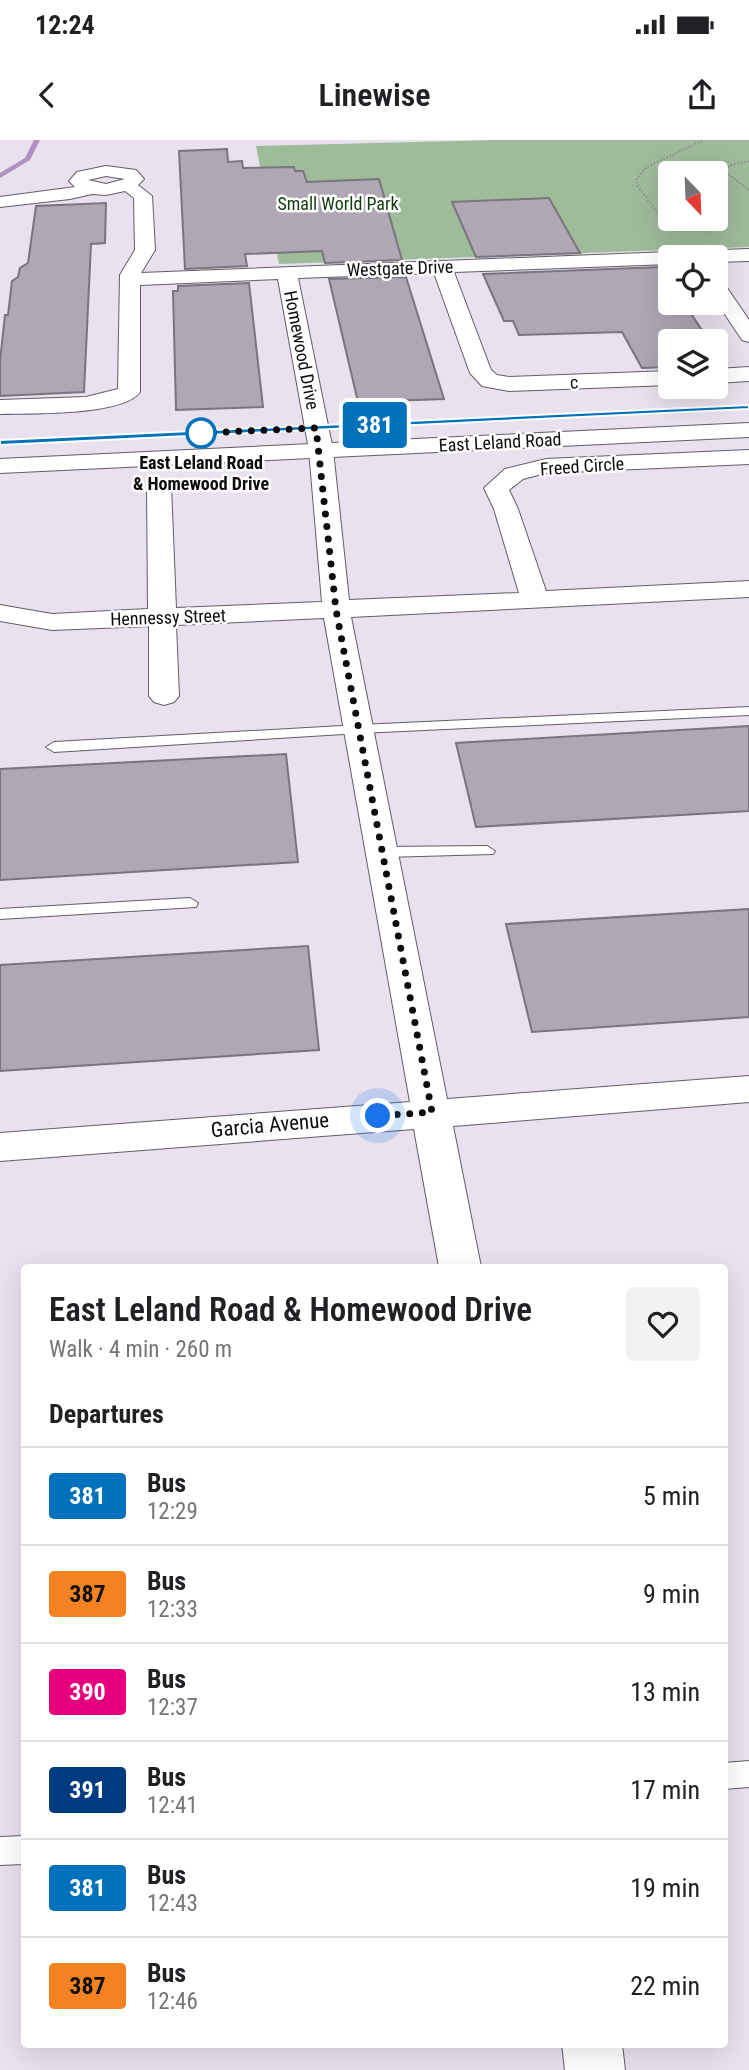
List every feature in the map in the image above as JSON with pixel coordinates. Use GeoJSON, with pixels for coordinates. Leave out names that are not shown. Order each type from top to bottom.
{"type":"FeatureCollection","features":[{"type":"Feature","properties":{"kind":"street"},"geometry":{"type":"LineString","coordinates":[[0,202],[127,185],[144,196],[145,222],[145,250],[131,271],[130,279],[129,392],[116,399],[99,402],[0,407]]}},
{"type":"Feature","properties":{"kind":"street"},"geometry":{"type":"LineString","coordinates":[[728,256],[749,255]]}},
{"type":"Feature","properties":{"kind":"street","name":"Westgate Drive"},"geometry":{"type":"LineString","coordinates":[[130,279],[658,258]]}},
{"type":"Feature","properties":{"kind":"street","name":"c"},"geometry":{"type":"LineString","coordinates":[[442,267],[481,373],[490,381],[509,384],[658,378]]}},
{"type":"Feature","properties":{"kind":"street","name":"Homewood Drive"},"geometry":{"type":"LineString","coordinates":[[287,273],[318,433],[336,610],[459,1264]]}},
{"type":"Feature","properties":{"kind":"street"},"geometry":{"type":"LineString","coordinates":[[728,304],[749,336]]}},
{"type":"Feature","properties":{"kind":"street"},"geometry":{"type":"LineString","coordinates":[[728,375],[749,374]]}},
{"type":"Feature","properties":{"kind":"street","name":"East Leland Road"},"geometry":{"type":"LineString","coordinates":[[0,466],[318,433],[749,430]]}},
{"type":"Feature","properties":{"kind":"street","name":"Freed Circle"},"geometry":{"type":"LineString","coordinates":[[535,600],[506,509],[496,488],[514,474],[546,466],[749,457]]}},
{"type":"Feature","properties":{"kind":"street"},"geometry":{"type":"LineString","coordinates":[[159,486],[164,696]]}},
{"type":"Feature","properties":{"kind":"street"},"geometry":{"type":"LineString","coordinates":[[336,610],[749,589]]}},
{"type":"Feature","properties":{"kind":"street","name":"Hennessy Street"},"geometry":{"type":"LineString","coordinates":[[0,613],[52,622],[336,610]]}},
{"type":"Feature","properties":{"kind":"street","name":"Garcia Avenue"},"geometry":{"type":"LineString","coordinates":[[0,1147],[749,1089]]}},
{"type":"Feature","properties":{"kind":"street"},"geometry":{"type":"LineString","coordinates":[[593,2048],[596,2070]]}},
{"type":"Feature","properties":{"kind":"lane"},"geometry":{"type":"LineString","coordinates":[[54,747],[360,729],[749,711]]}},
{"type":"Feature","properties":{"kind":"lane"},"geometry":{"type":"LineString","coordinates":[[383,852],[487,851]]}},
{"type":"Feature","properties":{"kind":"lane"},"geometry":{"type":"LineString","coordinates":[[0,914],[190,903]]}},
{"type":"Feature","properties":{"kind":"lane"},"geometry":{"type":"LineString","coordinates":[[728,1776],[749,1774]]}},
{"type":"Feature","properties":{"kind":"lane"},"geometry":{"type":"LineString","coordinates":[[0,1852],[21,1850]]}},
{"type":"Feature","properties":{"kind":"path"},"geometry":{"type":"LineString","coordinates":[[671,232],[638,185],[637,178],[647,167],[704,140]]}},
{"type":"Feature","properties":{"kind":"path"},"geometry":{"type":"LineString","coordinates":[[749,161],[731,165],[723,170],[749,190]]}},
{"type":"Feature","properties":{"kind":"green space","name":"Small World Park"},"geometry":{"type":"Polygon","coordinates":[[[495,140],[749,140],[749,247],[658,245],[658,250],[279,264],[256,146],[495,140]]]}},
{"type":"Feature","properties":{"kind":"building"},"geometry":{"type":"Polygon","coordinates":[[[227,149],[228,162],[242,161],[243,168],[294,167],[295,171],[303,171],[307,182],[379,179],[402,260],[325,263],[322,251],[245,254],[247,266],[185,269],[179,151],[227,149]]]}},
{"type":"Feature","properties":{"kind":"building"},"geometry":{"type":"Polygon","coordinates":[[[549,198],[580,253],[476,257],[452,202],[549,198]]]}},
{"type":"Feature","properties":{"kind":"building"},"geometry":{"type":"Polygon","coordinates":[[[106,203],[105,243],[91,244],[84,392],[0,396],[0,361],[5,315],[8,315],[12,281],[18,277],[20,268],[28,263],[36,206],[106,203]]]}},
{"type":"Feature","properties":{"kind":"building"},"geometry":{"type":"Polygon","coordinates":[[[658,267],[658,315],[692,315],[701,329],[658,329],[658,367],[642,368],[622,332],[519,335],[513,321],[504,321],[483,274],[658,267]]]}},
{"type":"Feature","properties":{"kind":"building"},"geometry":{"type":"Polygon","coordinates":[[[406,277],[444,399],[358,402],[329,279],[406,277]]]}},
{"type":"Feature","properties":{"kind":"building"},"geometry":{"type":"Polygon","coordinates":[[[249,283],[263,407],[176,410],[173,291],[178,291],[178,286],[249,283]]]}},
{"type":"Feature","properties":{"kind":"building"},"geometry":{"type":"Polygon","coordinates":[[[749,726],[749,811],[476,827],[456,743],[749,726]]]}},
{"type":"Feature","properties":{"kind":"building"},"geometry":{"type":"Polygon","coordinates":[[[286,754],[298,862],[0,880],[0,769],[286,754]]]}},
{"type":"Feature","properties":{"kind":"building"},"geometry":{"type":"Polygon","coordinates":[[[749,909],[749,1017],[532,1032],[506,924],[749,909]]]}},
{"type":"Feature","properties":{"kind":"building"},"geometry":{"type":"Polygon","coordinates":[[[308,946],[319,1050],[0,1071],[0,965],[308,946]]]}},
{"type":"Feature","properties":{"kind":"waterway"},"geometry":{"type":"LineString","coordinates":[[0,176],[28,159],[37,140]]}},
{"type":"Feature","properties":{"kind":"bus line","name":"381"},"geometry":{"type":"LineString","coordinates":[[0,442],[749,407]]}},
{"type":"Feature","properties":{"kind":"place","name":"East Leland Road & Homewood Drive"},"geometry":{"type":"Point","coordinates":[201,433]}},
{"type":"Feature","properties":{"kind":"route"},"geometry":{"type":"LineString","coordinates":[[201,433],[316,428],[321,450],[336,610],[432,1112],[378,1116]]}}]}
